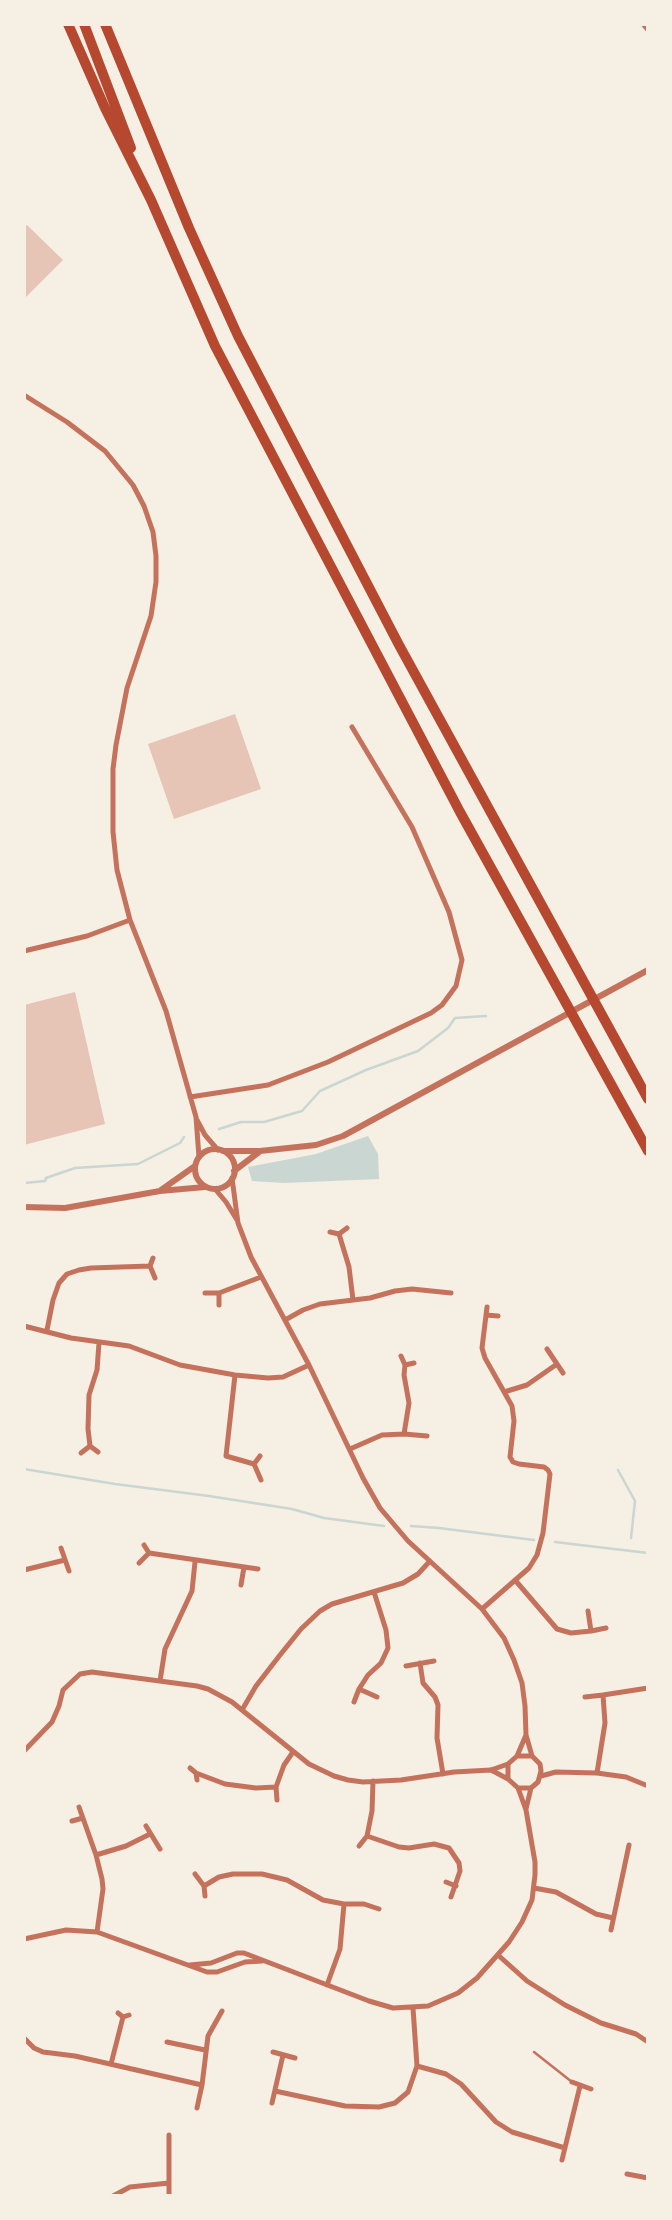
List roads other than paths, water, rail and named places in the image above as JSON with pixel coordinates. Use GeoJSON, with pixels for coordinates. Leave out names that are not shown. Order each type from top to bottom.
{"type":"FeatureCollection","features":[{"type":"Feature","properties":{"kind":"highway"},"geometry":{"type":"LineString","coordinates":[[68,24],[228,371],[460,812],[648,1151]]}},
{"type":"Feature","properties":{"kind":"highway"},"geometry":{"type":"LineString","coordinates":[[84,24],[151,200]]}},
{"type":"Feature","properties":{"kind":"highway"},"geometry":{"type":"LineString","coordinates":[[105,24],[189,228],[238,336],[400,645],[648,1100]]}},
{"type":"Feature","properties":{"kind":"highway"},"geometry":{"type":"LineString","coordinates":[[112,24],[120,62]]}},
{"type":"Feature","properties":{"kind":"street"},"geometry":{"type":"LineString","coordinates":[[643,24],[648,30]]}},
{"type":"Feature","properties":{"kind":"street"},"geometry":{"type":"LineString","coordinates":[[24,395],[67,422],[105,451],[133,485],[153,532],[156,582],[151,616],[127,688],[113,769],[116,860],[130,920],[166,1011],[196,1117],[205,1135],[229,1156],[233,1163],[238,1223]]}},
{"type":"Feature","properties":{"kind":"street"},"geometry":{"type":"LineString","coordinates":[[190,1097],[268,1085],[328,1062],[431,1013],[442,1005],[456,986],[461,960],[449,912],[412,827],[352,727]]}},
{"type":"Feature","properties":{"kind":"street"},"geometry":{"type":"LineString","coordinates":[[24,951],[87,936],[130,920]]}},
{"type":"Feature","properties":{"kind":"street"},"geometry":{"type":"LineString","coordinates":[[205,1187],[195,1174],[195,1166],[199,1157],[208,1150],[260,1151],[316,1145],[343,1136],[648,970]]}},
{"type":"Feature","properties":{"kind":"street"},"geometry":{"type":"LineString","coordinates":[[196,1117],[199,1157]]}},
{"type":"Feature","properties":{"kind":"street"},"geometry":{"type":"LineString","coordinates":[[24,1207],[65,1208],[160,1191],[222,1188],[244,1161],[260,1151]]}},
{"type":"Feature","properties":{"kind":"street"},"geometry":{"type":"LineString","coordinates":[[160,1191],[195,1166]]}},
{"type":"Feature","properties":{"kind":"street"},"geometry":{"type":"LineString","coordinates":[[215,1189],[238,1223],[261,1277],[309,1365],[380,1508],[404,1537],[482,1609],[504,1638],[519,1672],[524,1695],[526,1735],[532,1756],[540,1764],[556,1772]]}},
{"type":"Feature","properties":{"kind":"street"},"geometry":{"type":"LineString","coordinates":[[330,1232],[339,1234],[347,1228]]}},
{"type":"Feature","properties":{"kind":"street"},"geometry":{"type":"LineString","coordinates":[[339,1234],[349,1267],[353,1300]]}},
{"type":"Feature","properties":{"kind":"street"},"geometry":{"type":"LineString","coordinates":[[153,1258],[150,1266],[155,1278]]}},
{"type":"Feature","properties":{"kind":"street"},"geometry":{"type":"LineString","coordinates":[[47,1331],[59,1283],[68,1274],[91,1268],[150,1266]]}},
{"type":"Feature","properties":{"kind":"street"},"geometry":{"type":"LineString","coordinates":[[205,1293],[219,1293],[261,1277]]}},
{"type":"Feature","properties":{"kind":"street"},"geometry":{"type":"LineString","coordinates":[[436,1290],[437,1280]]}},
{"type":"Feature","properties":{"kind":"street"},"geometry":{"type":"LineString","coordinates":[[285,1320],[320,1304],[395,1291],[436,1290],[451,1293]]}},
{"type":"Feature","properties":{"kind":"street"},"geometry":{"type":"LineString","coordinates":[[219,1293],[219,1305]]}},
{"type":"Feature","properties":{"kind":"street"},"geometry":{"type":"LineString","coordinates":[[482,1609],[529,1568],[541,1547],[550,1474],[544,1467],[513,1462],[510,1457],[514,1414],[512,1406],[482,1348],[487,1307]]}},
{"type":"Feature","properties":{"kind":"street"},"geometry":{"type":"LineString","coordinates":[[486,1315],[498,1316]]}},
{"type":"Feature","properties":{"kind":"street"},"geometry":{"type":"LineString","coordinates":[[24,1326],[71,1338],[129,1346],[180,1365],[235,1375],[284,1377],[309,1365]]}},
{"type":"Feature","properties":{"kind":"street"},"geometry":{"type":"LineString","coordinates":[[98,1452],[90,1446],[88,1429],[89,1395],[97,1370],[99,1343]]}},
{"type":"Feature","properties":{"kind":"street"},"geometry":{"type":"LineString","coordinates":[[547,1349],[563,1373]]}},
{"type":"Feature","properties":{"kind":"street"},"geometry":{"type":"LineString","coordinates":[[401,1356],[405,1365],[409,1403],[404,1434]]}},
{"type":"Feature","properties":{"kind":"street"},"geometry":{"type":"LineString","coordinates":[[405,1365],[414,1363]]}},
{"type":"Feature","properties":{"kind":"street"},"geometry":{"type":"LineString","coordinates":[[504,1392],[527,1385],[556,1364]]}},
{"type":"Feature","properties":{"kind":"street"},"geometry":{"type":"LineString","coordinates":[[219,1463],[226,1456],[235,1375]]}},
{"type":"Feature","properties":{"kind":"street"},"geometry":{"type":"LineString","coordinates":[[350,1449],[382,1435],[427,1436]]}},
{"type":"Feature","properties":{"kind":"street"},"geometry":{"type":"LineString","coordinates":[[80,1453],[90,1446]]}},
{"type":"Feature","properties":{"kind":"street"},"geometry":{"type":"LineString","coordinates":[[226,1456],[254,1464]]}},
{"type":"Feature","properties":{"kind":"street"},"geometry":{"type":"LineString","coordinates":[[254,1464],[261,1456]]}},
{"type":"Feature","properties":{"kind":"street"},"geometry":{"type":"LineString","coordinates":[[254,1464],[261,1480]]}},
{"type":"Feature","properties":{"kind":"street"},"geometry":{"type":"LineString","coordinates":[[144,1545],[149,1553],[195,1562],[257,1569]]}},
{"type":"Feature","properties":{"kind":"street"},"geometry":{"type":"LineString","coordinates":[[61,1548],[69,1572]]}},
{"type":"Feature","properties":{"kind":"street"},"geometry":{"type":"LineString","coordinates":[[139,1563],[149,1553]]}},
{"type":"Feature","properties":{"kind":"street"},"geometry":{"type":"LineString","coordinates":[[24,1570],[65,1560]]}},
{"type":"Feature","properties":{"kind":"street"},"geometry":{"type":"LineString","coordinates":[[242,1710],[256,1686],[309,1620],[332,1604],[411,1579],[430,1561]]}},
{"type":"Feature","properties":{"kind":"street"},"geometry":{"type":"LineString","coordinates":[[160,1681],[165,1649],[192,1591],[195,1562]]}},
{"type":"Feature","properties":{"kind":"street"},"geometry":{"type":"LineString","coordinates":[[241,1585],[244,1567]]}},
{"type":"Feature","properties":{"kind":"street"},"geometry":{"type":"LineString","coordinates":[[515,1580],[557,1629],[571,1633],[606,1628]]}},
{"type":"Feature","properties":{"kind":"street"},"geometry":{"type":"LineString","coordinates":[[354,1702],[359,1689],[368,1675],[381,1663],[388,1648],[374,1592]]}},
{"type":"Feature","properties":{"kind":"street"},"geometry":{"type":"LineString","coordinates":[[589,1611],[591,1631]]}},
{"type":"Feature","properties":{"kind":"street"},"geometry":{"type":"LineString","coordinates":[[406,1665],[434,1661]]}},
{"type":"Feature","properties":{"kind":"street"},"geometry":{"type":"LineString","coordinates":[[420,1663],[424,1683],[438,1705],[437,1738],[443,1774]]}},
{"type":"Feature","properties":{"kind":"street"},"geometry":{"type":"LineString","coordinates":[[25,1750],[46,1731],[56,1714],[63,1690],[80,1674],[92,1672],[208,1689],[242,1710],[309,1764],[348,1780],[373,1782],[468,1770],[491,1770],[508,1764],[517,1756],[526,1735]]}},
{"type":"Feature","properties":{"kind":"street"},"geometry":{"type":"LineString","coordinates":[[585,1697],[648,1688]]}},
{"type":"Feature","properties":{"kind":"street"},"geometry":{"type":"LineString","coordinates":[[359,1689],[377,1697]]}},
{"type":"Feature","properties":{"kind":"street"},"geometry":{"type":"LineString","coordinates":[[597,1773],[605,1723],[603,1695]]}},
{"type":"Feature","properties":{"kind":"street"},"geometry":{"type":"LineString","coordinates":[[277,1800],[275,1787],[293,1752]]}},
{"type":"Feature","properties":{"kind":"street"},"geometry":{"type":"LineString","coordinates":[[517,1756],[532,1756]]}},
{"type":"Feature","properties":{"kind":"street"},"geometry":{"type":"LineString","coordinates":[[508,1764],[508,1779]]}},
{"type":"Feature","properties":{"kind":"street"},"geometry":{"type":"LineString","coordinates":[[540,1764],[541,1776]]}},
{"type":"Feature","properties":{"kind":"street"},"geometry":{"type":"LineString","coordinates":[[190,1768],[197,1777],[225,1784],[256,1788],[275,1787]]}},
{"type":"Feature","properties":{"kind":"street"},"geometry":{"type":"LineString","coordinates":[[190,1965],[211,1963],[237,1953],[251,1955],[393,2008],[428,2006],[458,1993],[477,1978],[498,1955],[522,1922],[534,1888],[535,1862],[526,1810],[518,1788],[491,1770]]}},
{"type":"Feature","properties":{"kind":"street"},"geometry":{"type":"LineString","coordinates":[[526,1810],[531,1788],[541,1776],[556,1772],[597,1773],[626,1777],[647,1784]]}},
{"type":"Feature","properties":{"kind":"street"},"geometry":{"type":"LineString","coordinates":[[359,1846],[367,1836],[372,1811],[373,1782]]}},
{"type":"Feature","properties":{"kind":"street"},"geometry":{"type":"LineString","coordinates":[[518,1788],[531,1788]]}},
{"type":"Feature","properties":{"kind":"street"},"geometry":{"type":"LineString","coordinates":[[79,1807],[96,1854],[103,1889],[97,1932]]}},
{"type":"Feature","properties":{"kind":"street"},"geometry":{"type":"LineString","coordinates":[[72,1821],[83,1818]]}},
{"type":"Feature","properties":{"kind":"street"},"geometry":{"type":"LineString","coordinates":[[146,1826],[160,1849]]}},
{"type":"Feature","properties":{"kind":"street"},"geometry":{"type":"LineString","coordinates":[[96,1854],[126,1846],[150,1834]]}},
{"type":"Feature","properties":{"kind":"street"},"geometry":{"type":"LineString","coordinates":[[367,1836],[399,1847],[434,1844],[449,1849],[459,1863],[460,1871],[451,1897]]}},
{"type":"Feature","properties":{"kind":"street"},"geometry":{"type":"LineString","coordinates":[[611,1930],[629,1844]]}},
{"type":"Feature","properties":{"kind":"street"},"geometry":{"type":"LineString","coordinates":[[617,1853],[626,1855]]}},
{"type":"Feature","properties":{"kind":"street"},"geometry":{"type":"LineString","coordinates":[[195,1874],[204,1886],[205,1896]]}},
{"type":"Feature","properties":{"kind":"street"},"geometry":{"type":"LineString","coordinates":[[204,1886],[226,1876],[262,1874],[287,1880],[323,1900],[364,1904],[379,1909]]}},
{"type":"Feature","properties":{"kind":"street"},"geometry":{"type":"LineString","coordinates":[[446,1882],[456,1886]]}},
{"type":"Feature","properties":{"kind":"street"},"geometry":{"type":"LineString","coordinates":[[534,1888],[556,1892],[596,1914],[613,1918]]}},
{"type":"Feature","properties":{"kind":"street"},"geometry":{"type":"LineString","coordinates":[[327,1985],[340,1949],[344,1904]]}},
{"type":"Feature","properties":{"kind":"street"},"geometry":{"type":"LineString","coordinates":[[24,1939],[66,1930],[97,1932],[190,1965],[194,1969],[212,1973],[245,1962],[262,1961]]}},
{"type":"Feature","properties":{"kind":"street"},"geometry":{"type":"LineString","coordinates":[[498,1955],[527,1981],[565,2005],[601,2023],[636,2034],[648,2042]]}},
{"type":"Feature","properties":{"kind":"street"},"geometry":{"type":"LineString","coordinates":[[275,2091],[345,2106],[395,2104],[405,2096],[417,2066],[413,2008]]}},
{"type":"Feature","properties":{"kind":"street"},"geometry":{"type":"LineString","coordinates":[[197,2108],[208,2036],[222,2011]]}},
{"type":"Feature","properties":{"kind":"street"},"geometry":{"type":"LineString","coordinates":[[111,2064],[123,2015]]}},
{"type":"Feature","properties":{"kind":"street"},"geometry":{"type":"LineString","coordinates":[[24,2038],[34,2048],[43,2052],[65,2054],[202,2085]]}},
{"type":"Feature","properties":{"kind":"street"},"geometry":{"type":"LineString","coordinates":[[167,2042],[205,2050]]}},
{"type":"Feature","properties":{"kind":"street"},"geometry":{"type":"LineString","coordinates":[[273,2052],[295,2057]]}},
{"type":"Feature","properties":{"kind":"street"},"geometry":{"type":"LineString","coordinates":[[272,2103],[283,2055]]}},
{"type":"Feature","properties":{"kind":"street"},"geometry":{"type":"LineString","coordinates":[[417,2066],[438,2071],[454,2079],[496,2122],[512,2132],[565,2148]]}},
{"type":"Feature","properties":{"kind":"street"},"geometry":{"type":"LineString","coordinates":[[572,2082],[591,2089]]}},
{"type":"Feature","properties":{"kind":"street"},"geometry":{"type":"LineString","coordinates":[[562,2160],[580,2086]]}},
{"type":"Feature","properties":{"kind":"street"},"geometry":{"type":"LineString","coordinates":[[169,2134],[169,2196]]}},
{"type":"Feature","properties":{"kind":"street"},"geometry":{"type":"LineString","coordinates":[[627,2174],[648,2178]]}},
{"type":"Feature","properties":{"kind":"street"},"geometry":{"type":"LineString","coordinates":[[113,2196],[130,2187],[169,2183]]}},
{"type":"Feature","properties":{"kind":"lane"},"geometry":{"type":"LineString","coordinates":[[534,2052],[572,2082]]}},
{"type":"Feature","properties":{"kind":"waterway"},"geometry":{"type":"LineString","coordinates":[[219,1129],[241,1122],[264,1122],[302,1111],[320,1091],[418,1051],[448,1028],[455,1018],[486,1016]]}},
{"type":"Feature","properties":{"kind":"waterway"},"geometry":{"type":"LineString","coordinates":[[24,1183],[45,1181],[46,1178],[75,1168],[138,1164],[180,1143],[184,1137]]}},
{"type":"Feature","properties":{"kind":"waterway"},"geometry":{"type":"LineString","coordinates":[[24,1469],[292,1509],[324,1518],[384,1526]]}},
{"type":"Feature","properties":{"kind":"waterway"},"geometry":{"type":"LineString","coordinates":[[618,1470],[635,1501],[631,1538]]}},
{"type":"Feature","properties":{"kind":"waterway"},"geometry":{"type":"LineString","coordinates":[[411,1526],[534,1540]]}},
{"type":"Feature","properties":{"kind":"waterway"},"geometry":{"type":"LineString","coordinates":[[555,1542],[648,1553]]}}]}
